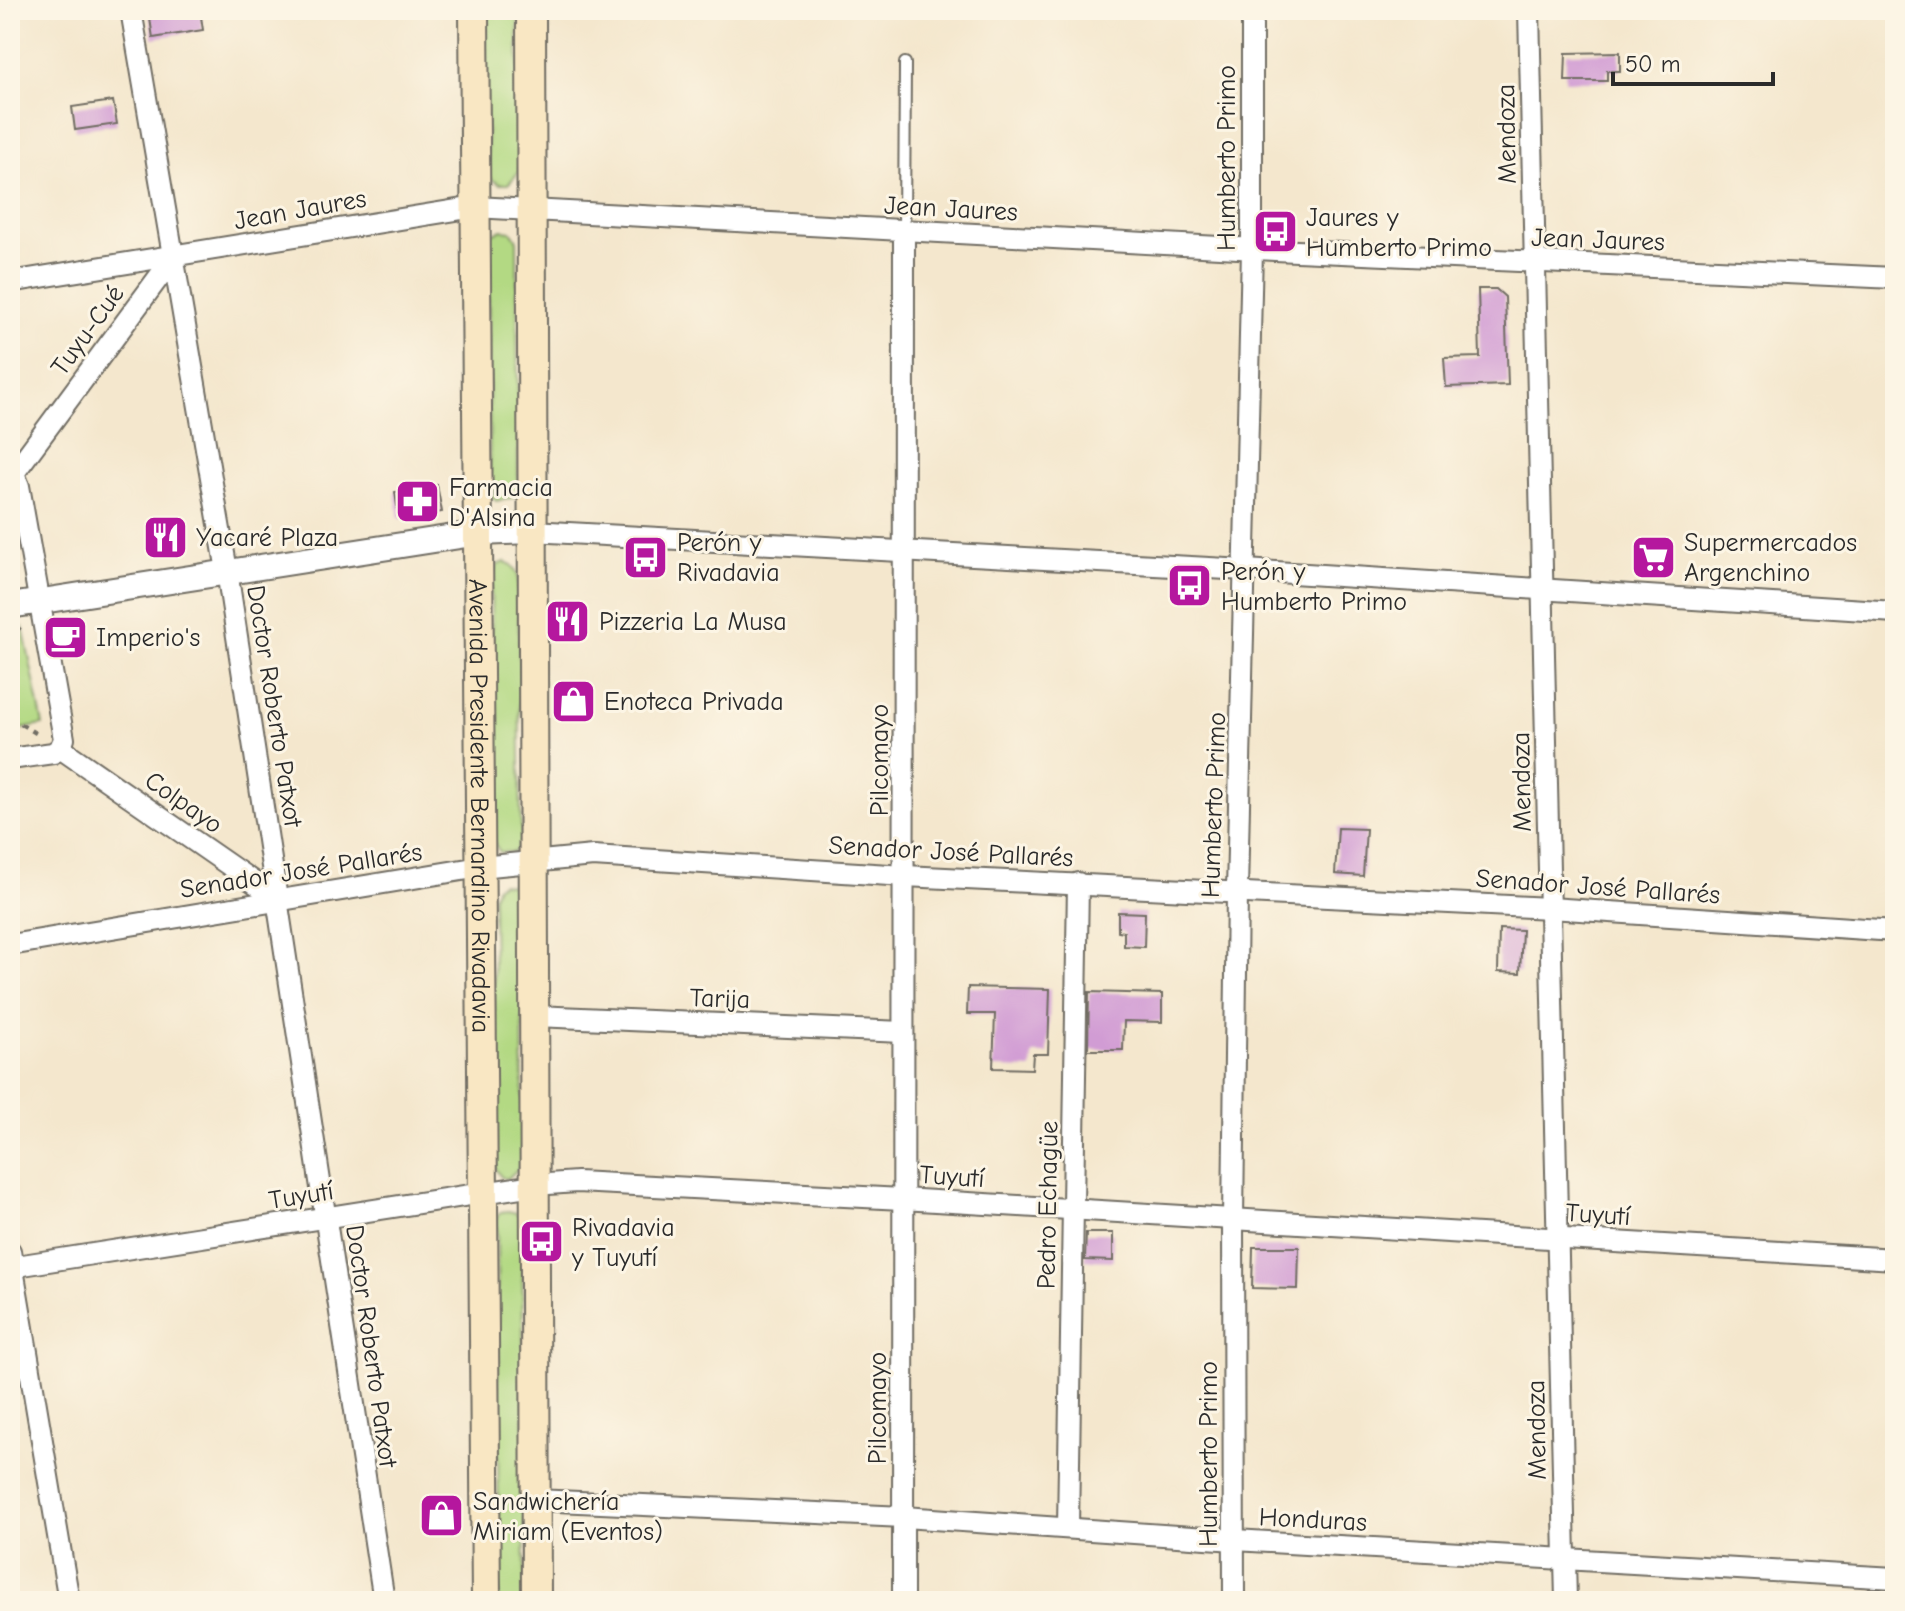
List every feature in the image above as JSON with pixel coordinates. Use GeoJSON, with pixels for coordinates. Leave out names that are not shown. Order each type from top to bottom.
{"type":"FeatureCollection","features":[{"type":"Feature","properties":{"kind":"main road","name":"Avenida Presidente Bernardino Rivadavia"},"geometry":{"type":"LineString","coordinates":[[474,10],[486,1601]]}},
{"type":"Feature","properties":{"kind":"main road","name":"Avenida Presidente Bernardino Rivadavia"},"geometry":{"type":"LineString","coordinates":[[531,10],[536,1601]]}},
{"type":"Feature","properties":{"kind":"street","name":"Doctor Roberto Patxot"},"geometry":{"type":"LineString","coordinates":[[131,10],[227,571],[384,1601]]}},
{"type":"Feature","properties":{"kind":"street","name":"Humberto Primo"},"geometry":{"type":"LineString","coordinates":[[1234,1601],[1233,1220],[1237,891],[1252,249],[1252,10]]}},
{"type":"Feature","properties":{"kind":"street","name":"Mendoza"},"geometry":{"type":"LineString","coordinates":[[1529,10],[1566,1601]]}},
{"type":"Feature","properties":{"kind":"street","name":"Jean Jaures"},"geometry":{"type":"LineString","coordinates":[[10,282],[475,207],[904,232],[1895,278]]}},
{"type":"Feature","properties":{"kind":"street","name":"Pilcomayo"},"geometry":{"type":"LineString","coordinates":[[903,1601],[904,232]]}},
{"type":"Feature","properties":{"kind":"street","name":"Tuyu-Cué"},"geometry":{"type":"LineString","coordinates":[[12,472],[173,258]]}},
{"type":"Feature","properties":{"kind":"street"},"geometry":{"type":"LineString","coordinates":[[10,759],[53,753],[60,748],[64,739],[19,486],[12,472]]}},
{"type":"Feature","properties":{"kind":"street"},"geometry":{"type":"LineString","coordinates":[[10,606],[479,533],[532,531],[1246,570],[1895,612]]}},
{"type":"Feature","properties":{"kind":"street","name":"Colpayo"},"geometry":{"type":"LineString","coordinates":[[60,748],[278,899]]}},
{"type":"Feature","properties":{"kind":"street","name":"Senador José Pallarés"},"geometry":{"type":"LineString","coordinates":[[10,945],[480,867],[593,856],[905,876],[1550,908],[1895,931]]}},
{"type":"Feature","properties":{"kind":"street","name":"Pedro Echagüe"},"geometry":{"type":"LineString","coordinates":[[1068,1528],[1078,883]]}},
{"type":"Feature","properties":{"kind":"street","name":"Tarija"},"geometry":{"type":"LineString","coordinates":[[535,1016],[903,1032]]}},
{"type":"Feature","properties":{"kind":"street","name":"Tuyutí"},"geometry":{"type":"LineString","coordinates":[[11,1262],[534,1185],[577,1182],[1895,1259]]}},
{"type":"Feature","properties":{"kind":"street"},"geometry":{"type":"LineString","coordinates":[[11,1262],[69,1601]]}},
{"type":"Feature","properties":{"kind":"street","name":"Honduras"},"geometry":{"type":"LineString","coordinates":[[536,1500],[904,1517],[1235,1540],[1895,1578]]}},
{"type":"Feature","properties":{"kind":"lane","name":"Pilcomayo"},"geometry":{"type":"LineString","coordinates":[[904,232],[905,63]]}},
{"type":"Feature","properties":{"kind":"green space"},"geometry":{"type":"Polygon","coordinates":[[[484,10],[518,10],[519,172],[508,184],[500,184],[488,177],[484,10]]]}},
{"type":"Feature","properties":{"kind":"green space"},"geometry":{"type":"Polygon","coordinates":[[[511,231],[517,240],[518,490],[516,497],[496,501],[490,494],[488,240],[493,233],[511,231]]]}},
{"type":"Feature","properties":{"kind":"green space"},"geometry":{"type":"Polygon","coordinates":[[[505,562],[512,565],[518,576],[521,840],[515,852],[500,852],[494,843],[491,578],[497,565],[505,562]]]}},
{"type":"Feature","properties":{"kind":"green space"},"geometry":{"type":"Polygon","coordinates":[[[23,627],[43,725],[10,731],[10,629],[23,627]]]}},
{"type":"Feature","properties":{"kind":"green space"},"geometry":{"type":"Polygon","coordinates":[[[502,883],[516,886],[522,893],[523,1164],[507,1179],[501,1177],[496,1169],[493,896],[497,886],[502,883]]]}},
{"type":"Feature","properties":{"kind":"green space"},"geometry":{"type":"Polygon","coordinates":[[[508,1211],[522,1218],[525,1601],[499,1601],[497,1217],[501,1212],[508,1211]]]}},
{"type":"Feature","properties":{"kind":"building"},"geometry":{"type":"Polygon","coordinates":[[[200,10],[203,30],[153,38],[149,12],[200,10]]]}},
{"type":"Feature","properties":{"kind":"building"},"geometry":{"type":"Polygon","coordinates":[[[1620,52],[1620,71],[1607,71],[1607,81],[1565,81],[1566,53],[1620,52]]]}},
{"type":"Feature","properties":{"kind":"building"},"geometry":{"type":"Polygon","coordinates":[[[113,101],[117,124],[75,130],[72,107],[113,101]]]}},
{"type":"Feature","properties":{"kind":"building"},"geometry":{"type":"Polygon","coordinates":[[[1478,289],[1496,289],[1505,297],[1508,385],[1446,387],[1444,358],[1480,357],[1478,289]]]}},
{"type":"Feature","properties":{"kind":"building","name":"Farmacia D'Alsina"},"geometry":{"type":"Polygon","coordinates":[[[437,485],[442,512],[399,519],[395,492],[437,485]]]}},
{"type":"Feature","properties":{"kind":"building"},"geometry":{"type":"Polygon","coordinates":[[[1338,828],[1366,829],[1363,876],[1335,874],[1338,828]]]}},
{"type":"Feature","properties":{"kind":"building"},"geometry":{"type":"Polygon","coordinates":[[[1118,912],[1145,913],[1144,947],[1124,946],[1124,932],[1118,931],[1118,912]]]}},
{"type":"Feature","properties":{"kind":"building"},"geometry":{"type":"Polygon","coordinates":[[[1499,929],[1522,930],[1520,973],[1498,972],[1499,929]]]}},
{"type":"Feature","properties":{"kind":"building"},"geometry":{"type":"Polygon","coordinates":[[[968,987],[1050,989],[1048,1054],[1033,1054],[1032,1069],[993,1068],[995,1014],[967,1014],[968,987]]]}},
{"type":"Feature","properties":{"kind":"building"},"geometry":{"type":"Polygon","coordinates":[[[1089,992],[1162,994],[1162,1022],[1124,1021],[1123,1050],[1088,1050],[1089,992]]]}},
{"type":"Feature","properties":{"kind":"building"},"geometry":{"type":"Polygon","coordinates":[[[1086,1233],[1113,1233],[1113,1261],[1085,1260],[1086,1233]]]}},
{"type":"Feature","properties":{"kind":"building"},"geometry":{"type":"Polygon","coordinates":[[[1253,1247],[1299,1247],[1298,1289],[1252,1288],[1253,1247]]]}},
{"type":"Feature","properties":{"kind":"place","name":"Jaures y Humberto Primo"},"geometry":{"type":"Point","coordinates":[1275,232]}},
{"type":"Feature","properties":{"kind":"place","name":"Farmacia D'Alsina"},"geometry":{"type":"Point","coordinates":[418,502]}},
{"type":"Feature","properties":{"kind":"place","name":"Yacaré Plaza"},"geometry":{"type":"Point","coordinates":[165,537]}},
{"type":"Feature","properties":{"kind":"place","name":"Perón y Rivadavia"},"geometry":{"type":"Point","coordinates":[646,557]}},
{"type":"Feature","properties":{"kind":"place","name":"Supermercados Argenchino"},"geometry":{"type":"Point","coordinates":[1653,557]}},
{"type":"Feature","properties":{"kind":"place","name":"Perón y Humberto Primo"},"geometry":{"type":"Point","coordinates":[1190,586]}},
{"type":"Feature","properties":{"kind":"place","name":"Pizzeria La Musa"},"geometry":{"type":"Point","coordinates":[568,621]}},
{"type":"Feature","properties":{"kind":"place","name":"Imperio's"},"geometry":{"type":"Point","coordinates":[65,637]}},
{"type":"Feature","properties":{"kind":"place","name":"Enoteca Privada"},"geometry":{"type":"Point","coordinates":[573,701]}},
{"type":"Feature","properties":{"kind":"place","name":"Rivadavia y Tuyutí"},"geometry":{"type":"Point","coordinates":[541,1242]}},
{"type":"Feature","properties":{"kind":"place","name":"Sandwichería Miriam (Eventos)"},"geometry":{"type":"Point","coordinates":[442,1516]}}]}
